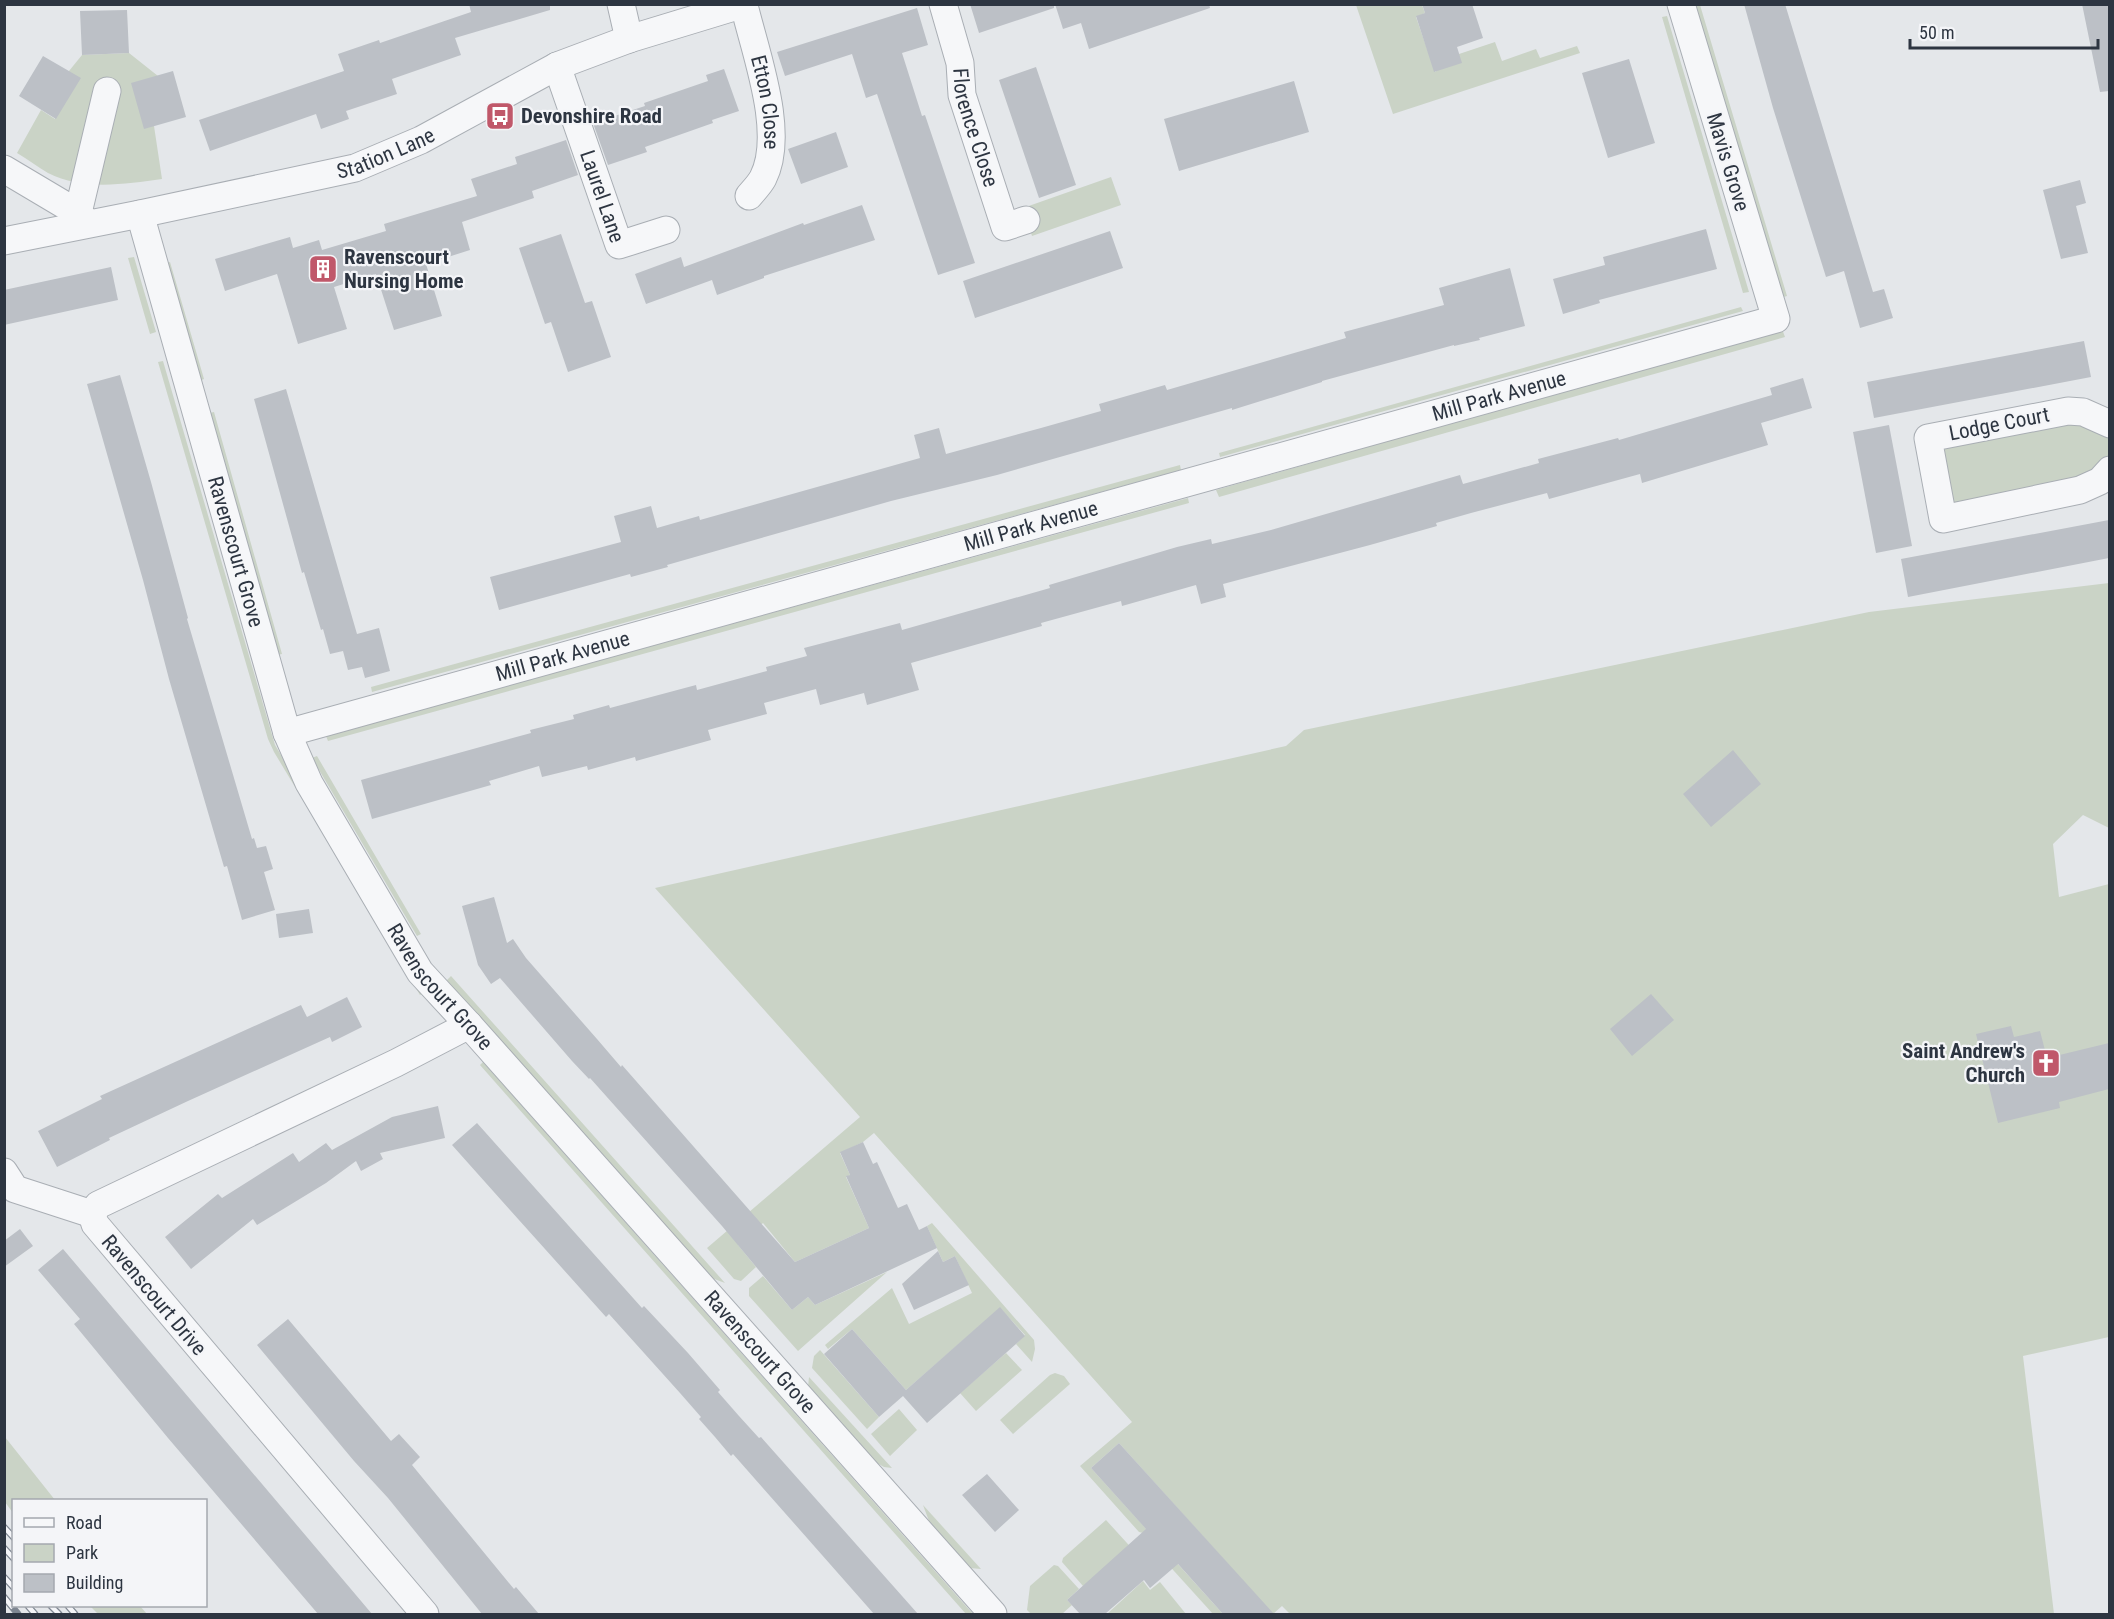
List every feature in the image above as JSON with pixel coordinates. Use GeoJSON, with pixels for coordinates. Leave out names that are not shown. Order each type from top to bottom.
{"type":"FeatureCollection","features":[{"type":"Feature","properties":{"kind":"street"},"geometry":{"type":"LineString","coordinates":[[621,4],[630,39]]}},
{"type":"Feature","properties":{"kind":"street","name":"Florence Close"},"geometry":{"type":"LineString","coordinates":[[943,4],[960,63],[962,95],[1005,227],[1026,220]]}},
{"type":"Feature","properties":{"kind":"street","name":"Mavis Grove"},"geometry":{"type":"LineString","coordinates":[[1681,4],[1776,319]]}},
{"type":"Feature","properties":{"kind":"street","name":"Station Lane"},"geometry":{"type":"LineString","coordinates":[[4,241],[83,218],[140,214],[355,168],[421,140],[557,66],[630,39],[744,5]]}},
{"type":"Feature","properties":{"kind":"street","name":"Etton Close"},"geometry":{"type":"LineString","coordinates":[[744,5],[771,113],[772,140],[771,158],[763,180],[749,196]]}},
{"type":"Feature","properties":{"kind":"street","name":"Laurel Lane"},"geometry":{"type":"LineString","coordinates":[[557,66],[619,245],[666,230]]}},
{"type":"Feature","properties":{"kind":"street"},"geometry":{"type":"LineString","coordinates":[[4,169],[83,218],[107,91]]}},
{"type":"Feature","properties":{"kind":"street","name":"Ravenscourt Grove"},"geometry":{"type":"LineString","coordinates":[[140,214],[287,733],[309,783],[420,972],[470,1025],[993,1614]]}},
{"type":"Feature","properties":{"kind":"street","name":"Mill Park Avenue"},"geometry":{"type":"LineString","coordinates":[[287,733],[1776,319]]}},
{"type":"Feature","properties":{"kind":"street","name":"Lodge Court"},"geometry":{"type":"LineString","coordinates":[[2109,424],[2083,412],[2068,411],[1928,438],[1943,519],[2079,490],[2100,481],[2109,471]]}},
{"type":"Feature","properties":{"kind":"street","name":"Ravenscourt Drive"},"geometry":{"type":"LineString","coordinates":[[425,1614],[95,1224],[92,1214],[98,1204],[396,1063],[470,1025]]}},
{"type":"Feature","properties":{"kind":"street"},"geometry":{"type":"LineString","coordinates":[[4,1172],[15,1189],[92,1214]]}},
{"type":"Feature","properties":{"kind":"green space"},"geometry":{"type":"Polygon","coordinates":[[[1356,5],[1422,5],[1425,13],[1416,17],[1435,72],[1459,54],[1495,42],[1502,61],[1536,49],[1540,58],[1577,46],[1580,53],[1393,114],[1356,5]]]}},
{"type":"Feature","properties":{"kind":"green space"},"geometry":{"type":"Polygon","coordinates":[[[1694,5],[1700,5],[1787,296],[1780,298],[1694,5]]]}},
{"type":"Feature","properties":{"kind":"green space"},"geometry":{"type":"Polygon","coordinates":[[[1667,16],[1749,292],[1743,293],[1662,17],[1667,16]]]}},
{"type":"Feature","properties":{"kind":"green space"},"geometry":{"type":"Polygon","coordinates":[[[129,53],[158,76],[154,126],[162,179],[104,185],[75,182],[48,173],[17,153],[41,110],[55,119],[69,71],[82,55],[129,53]]]}},
{"type":"Feature","properties":{"kind":"green space"},"geometry":{"type":"Polygon","coordinates":[[[1111,177],[1121,205],[1032,236],[1023,208],[1111,177]]]}},
{"type":"Feature","properties":{"kind":"green space"},"geometry":{"type":"Polygon","coordinates":[[[134,257],[156,332],[150,334],[128,258],[134,257]]]}},
{"type":"Feature","properties":{"kind":"green space"},"geometry":{"type":"Polygon","coordinates":[[[170,262],[204,379],[199,381],[164,264],[170,262]]]}},
{"type":"Feature","properties":{"kind":"green space"},"geometry":{"type":"Polygon","coordinates":[[[1741,307],[1743,311],[1220,457],[1219,453],[1741,307]]]}},
{"type":"Feature","properties":{"kind":"green space"},"geometry":{"type":"Polygon","coordinates":[[[1782,329],[1785,337],[1219,497],[1216,490],[1782,329]]]}},
{"type":"Feature","properties":{"kind":"green space"},"geometry":{"type":"Polygon","coordinates":[[[163,361],[275,745],[423,993],[420,995],[268,739],[158,362],[163,361]]]}},
{"type":"Feature","properties":{"kind":"green space"},"geometry":{"type":"Polygon","coordinates":[[[214,412],[282,654],[277,655],[209,413],[214,412]]]}},
{"type":"Feature","properties":{"kind":"green space"},"geometry":{"type":"Polygon","coordinates":[[[2067,419],[2109,435],[2109,455],[2093,474],[1949,508],[1937,445],[2067,419]]]}},
{"type":"Feature","properties":{"kind":"green space"},"geometry":{"type":"Polygon","coordinates":[[[1180,465],[1181,470],[372,692],[371,687],[1180,465]]]}},
{"type":"Feature","properties":{"kind":"green space"},"geometry":{"type":"Polygon","coordinates":[[[1188,498],[1189,503],[328,741],[326,736],[1188,498]]]}},
{"type":"Feature","properties":{"kind":"green space"},"geometry":{"type":"Polygon","coordinates":[[[2109,583],[2109,828],[2083,815],[2053,844],[2059,897],[2109,884],[2109,1337],[2023,1356],[2054,1614],[1290,1614],[1282,1606],[1273,1614],[1119,1443],[1091,1468],[1149,1532],[1139,1532],[1080,1466],[1132,1422],[874,1133],[863,1142],[840,1153],[850,1175],[846,1177],[869,1228],[795,1262],[763,1223],[738,1245],[756,1267],[741,1281],[734,1279],[707,1248],[860,1117],[655,888],[1286,746],[1304,730],[1869,612],[2109,583]]]}},
{"type":"Feature","properties":{"kind":"green space"},"geometry":{"type":"Polygon","coordinates":[[[317,756],[421,934],[417,936],[312,758],[317,756]]]}},
{"type":"Feature","properties":{"kind":"green space"},"geometry":{"type":"Polygon","coordinates":[[[451,976],[725,1283],[709,1277],[446,981],[451,976]]]}},
{"type":"Feature","properties":{"kind":"green space"},"geometry":{"type":"Polygon","coordinates":[[[483,1062],[973,1614],[966,1614],[480,1065],[483,1062]]]}},
{"type":"Feature","properties":{"kind":"green space"},"geometry":{"type":"Polygon","coordinates":[[[932,1223],[1034,1340],[1035,1349],[1032,1362],[1016,1344],[1025,1335],[1000,1308],[906,1390],[852,1329],[828,1349],[825,1345],[892,1288],[909,1324],[972,1293],[955,1256],[943,1262],[927,1226],[932,1223]]]}},
{"type":"Feature","properties":{"kind":"green space"},"geometry":{"type":"Polygon","coordinates":[[[887,1272],[798,1351],[749,1296],[749,1288],[763,1276],[792,1310],[808,1297],[815,1305],[887,1272]]]}},
{"type":"Feature","properties":{"kind":"green space"},"geometry":{"type":"Polygon","coordinates":[[[820,1350],[879,1417],[867,1429],[812,1368],[814,1356],[820,1350]]]}},
{"type":"Feature","properties":{"kind":"green space"},"geometry":{"type":"Polygon","coordinates":[[[1006,1353],[1022,1370],[976,1411],[960,1393],[1006,1353]]]}},
{"type":"Feature","properties":{"kind":"green space"},"geometry":{"type":"Polygon","coordinates":[[[1055,1373],[1064,1376],[1070,1384],[1013,1434],[1000,1420],[1055,1373]]]}},
{"type":"Feature","properties":{"kind":"green space"},"geometry":{"type":"Polygon","coordinates":[[[809,1377],[892,1468],[884,1467],[873,1461],[808,1387],[809,1377]]]}},
{"type":"Feature","properties":{"kind":"green space"},"geometry":{"type":"Polygon","coordinates":[[[899,1409],[917,1430],[890,1456],[871,1434],[899,1409]]]}},
{"type":"Feature","properties":{"kind":"green space"},"geometry":{"type":"Polygon","coordinates":[[[5,1437],[54,1499],[12,1499],[12,1512],[5,1502],[5,1437]]]}},
{"type":"Feature","properties":{"kind":"green space"},"geometry":{"type":"Polygon","coordinates":[[[923,1505],[981,1569],[970,1568],[929,1521],[923,1505]]]}},
{"type":"Feature","properties":{"kind":"green space"},"geometry":{"type":"Polygon","coordinates":[[[1106,1520],[1137,1554],[1083,1586],[1062,1562],[1063,1558],[1106,1520]]]}},
{"type":"Feature","properties":{"kind":"green space"},"geometry":{"type":"Polygon","coordinates":[[[1157,1541],[1223,1614],[1213,1614],[1155,1550],[1157,1541]]]}},
{"type":"Feature","properties":{"kind":"green space"},"geometry":{"type":"Polygon","coordinates":[[[1054,1565],[1058,1566],[1079,1589],[1067,1600],[1072,1605],[1062,1614],[1031,1614],[1027,1610],[1030,1586],[1054,1565]]]}},
{"type":"Feature","properties":{"kind":"green space"},"geometry":{"type":"Polygon","coordinates":[[[1143,1581],[1150,1590],[1160,1582],[1186,1614],[1107,1614],[1143,1581]]]}},
{"type":"Feature","properties":{"kind":"green space"},"geometry":{"type":"Polygon","coordinates":[[[91,1607],[141,1607],[147,1614],[98,1614],[91,1607]]]}},
{"type":"Feature","properties":{"kind":"building"},"geometry":{"type":"Polygon","coordinates":[[[469,4],[550,4],[550,10],[455,38],[461,55],[392,79],[397,94],[346,111],[349,119],[321,129],[316,114],[210,151],[199,120],[344,71],[338,54],[379,40],[380,43],[471,12],[469,4]]]}},
{"type":"Feature","properties":{"kind":"building"},"geometry":{"type":"Polygon","coordinates":[[[970,4],[1054,4],[1054,8],[979,33],[970,4]]]}},
{"type":"Feature","properties":{"kind":"building"},"geometry":{"type":"Polygon","coordinates":[[[1055,4],[1209,4],[1210,8],[1089,49],[1081,23],[1063,29],[1055,4]]]}},
{"type":"Feature","properties":{"kind":"building"},"geometry":{"type":"Polygon","coordinates":[[[1422,4],[1472,4],[1483,38],[1457,47],[1462,63],[1434,72],[1416,16],[1425,13],[1422,4]]]}},
{"type":"Feature","properties":{"kind":"building"},"geometry":{"type":"Polygon","coordinates":[[[1744,4],[1785,4],[1873,292],[1884,289],[1893,318],[1860,328],[1844,271],[1826,277],[1773,108],[1744,4]]]}},
{"type":"Feature","properties":{"kind":"building"},"geometry":{"type":"Polygon","coordinates":[[[2082,4],[2109,4],[2109,91],[2100,92],[2082,4]]]}},
{"type":"Feature","properties":{"kind":"building"},"geometry":{"type":"Polygon","coordinates":[[[917,8],[928,45],[902,53],[975,263],[938,275],[877,94],[866,98],[852,54],[785,76],[777,52],[917,8]]]}},
{"type":"Feature","properties":{"kind":"building"},"geometry":{"type":"Polygon","coordinates":[[[127,10],[129,53],[82,55],[80,11],[127,10]]]}},
{"type":"Feature","properties":{"kind":"building"},"geometry":{"type":"Polygon","coordinates":[[[43,56],[81,78],[56,119],[19,96],[43,56]]]}},
{"type":"Feature","properties":{"kind":"building"},"geometry":{"type":"Polygon","coordinates":[[[1629,59],[1655,143],[1608,158],[1582,73],[1629,59]]]}},
{"type":"Feature","properties":{"kind":"building"},"geometry":{"type":"Polygon","coordinates":[[[1036,67],[1076,185],[1039,198],[999,80],[1036,67]]]}},
{"type":"Feature","properties":{"kind":"building"},"geometry":{"type":"Polygon","coordinates":[[[724,69],[739,111],[712,120],[713,123],[645,147],[647,152],[608,165],[593,123],[645,106],[644,103],[708,81],[706,75],[724,69]]]}},
{"type":"Feature","properties":{"kind":"building"},"geometry":{"type":"Polygon","coordinates":[[[173,71],[186,117],[144,129],[131,83],[173,71]]]}},
{"type":"Feature","properties":{"kind":"building"},"geometry":{"type":"Polygon","coordinates":[[[1294,81],[1309,132],[1179,171],[1164,119],[1294,81]]]}},
{"type":"Feature","properties":{"kind":"building"},"geometry":{"type":"Polygon","coordinates":[[[836,132],[848,167],[801,184],[788,149],[836,132]]]}},
{"type":"Feature","properties":{"kind":"building","name":"Ravenscourt Nursing Home"},"geometry":{"type":"Polygon","coordinates":[[[566,140],[578,175],[532,191],[534,198],[462,222],[470,250],[426,264],[442,316],[394,330],[376,274],[334,287],[347,329],[298,344],[277,274],[225,291],[215,259],[290,237],[293,248],[319,240],[322,250],[386,231],[384,224],[477,196],[471,179],[517,164],[515,157],[566,140]]]}},
{"type":"Feature","properties":{"kind":"building"},"geometry":{"type":"Polygon","coordinates":[[[2080,180],[2086,203],[2076,206],[2088,253],[2061,259],[2043,190],[2080,180]]]}},
{"type":"Feature","properties":{"kind":"building"},"geometry":{"type":"Polygon","coordinates":[[[862,205],[875,240],[764,276],[764,278],[717,295],[712,280],[646,304],[635,274],[681,257],[684,267],[803,223],[804,225],[862,205]]]}},
{"type":"Feature","properties":{"kind":"building"},"geometry":{"type":"Polygon","coordinates":[[[1706,229],[1717,269],[1599,300],[1600,303],[1563,314],[1553,279],[1605,265],[1603,257],[1706,229]]]}},
{"type":"Feature","properties":{"kind":"building"},"geometry":{"type":"Polygon","coordinates":[[[1110,231],[1123,268],[975,318],[963,281],[1110,231]]]}},
{"type":"Feature","properties":{"kind":"building"},"geometry":{"type":"Polygon","coordinates":[[[561,234],[585,303],[592,301],[611,357],[568,372],[551,322],[545,324],[519,248],[561,234]]]}},
{"type":"Feature","properties":{"kind":"building"},"geometry":{"type":"Polygon","coordinates":[[[111,267],[118,300],[4,325],[4,290],[111,267]]]}},
{"type":"Feature","properties":{"kind":"building"},"geometry":{"type":"Polygon","coordinates":[[[1510,268],[1525,326],[1322,381],[1232,410],[1232,408],[997,475],[891,501],[667,565],[668,567],[631,577],[630,574],[499,610],[490,577],[621,542],[614,516],[651,506],[657,528],[699,516],[700,520],[920,458],[914,435],[939,428],[946,454],[1041,428],[1101,411],[1099,404],[1165,385],[1167,390],[1346,338],[1344,332],[1444,305],[1439,288],[1510,268]]]}},
{"type":"Feature","properties":{"kind":"building"},"geometry":{"type":"Polygon","coordinates":[[[2084,341],[2091,377],[1874,418],[1867,382],[2084,341]]]}},
{"type":"Feature","properties":{"kind":"building"},"geometry":{"type":"Polygon","coordinates":[[[120,375],[187,619],[252,839],[254,838],[257,848],[266,846],[273,869],[264,872],[275,910],[242,920],[227,866],[224,867],[169,679],[87,384],[120,375]]]}},
{"type":"Feature","properties":{"kind":"building"},"geometry":{"type":"Polygon","coordinates":[[[1803,378],[1812,408],[1761,423],[1768,445],[1642,483],[1640,474],[1549,499],[1547,493],[1471,513],[1436,523],[1437,526],[1223,584],[1226,597],[1201,604],[1196,585],[1122,606],[1121,601],[1041,623],[1042,626],[911,663],[919,690],[867,705],[864,693],[820,705],[816,689],[764,703],[767,714],[708,730],[711,740],[636,761],[635,757],[588,770],[587,766],[542,777],[539,766],[489,781],[491,785],[372,819],[361,780],[531,733],[530,730],[574,719],[573,715],[609,705],[610,708],[696,685],[697,690],[767,671],[766,667],[807,656],[804,648],[900,623],[902,630],[1050,588],[1049,585],[1177,547],[1211,539],[1212,544],[1271,530],[1460,475],[1463,484],[1539,463],[1538,459],[1618,438],[1619,440],[1772,395],[1770,388],[1803,378]]]}},
{"type":"Feature","properties":{"kind":"building"},"geometry":{"type":"Polygon","coordinates":[[[286,389],[357,634],[379,628],[390,671],[365,678],[362,667],[348,670],[343,651],[330,654],[323,629],[321,630],[304,572],[302,573],[254,399],[286,389]]]}},
{"type":"Feature","properties":{"kind":"building"},"geometry":{"type":"Polygon","coordinates":[[[1889,425],[1912,546],[1876,553],[1853,432],[1889,425]]]}},
{"type":"Feature","properties":{"kind":"building"},"geometry":{"type":"Polygon","coordinates":[[[2109,520],[2109,558],[1908,597],[1901,559],[2109,520]]]}},
{"type":"Feature","properties":{"kind":"building"},"geometry":{"type":"Polygon","coordinates":[[[1733,750],[1761,784],[1711,827],[1683,794],[1733,750]]]}},
{"type":"Feature","properties":{"kind":"building"},"geometry":{"type":"Polygon","coordinates":[[[494,897],[507,943],[513,939],[526,958],[621,1067],[622,1065],[795,1262],[869,1228],[846,1176],[850,1175],[840,1152],[863,1142],[873,1164],[877,1162],[898,1208],[907,1204],[919,1230],[927,1226],[937,1248],[815,1305],[808,1297],[792,1310],[722,1226],[500,978],[491,984],[478,965],[462,906],[494,897]]]}},
{"type":"Feature","properties":{"kind":"building"},"geometry":{"type":"Polygon","coordinates":[[[309,909],[313,933],[279,938],[276,914],[309,909]]]}},
{"type":"Feature","properties":{"kind":"building"},"geometry":{"type":"Polygon","coordinates":[[[1651,994],[1674,1020],[1632,1056],[1610,1029],[1651,994]]]}},
{"type":"Feature","properties":{"kind":"building"},"geometry":{"type":"Polygon","coordinates":[[[347,997],[362,1027],[332,1042],[330,1037],[188,1101],[109,1138],[110,1140],[57,1167],[38,1131],[102,1099],[100,1096],[301,1005],[307,1017],[347,997]]]}},
{"type":"Feature","properties":{"kind":"building","name":"Saint Andrew's Church"},"geometry":{"type":"Polygon","coordinates":[[[2011,1026],[2014,1037],[2040,1031],[2047,1058],[2109,1043],[2109,1089],[2059,1102],[2060,1108],[1998,1123],[1976,1034],[2011,1026]]]}},
{"type":"Feature","properties":{"kind":"building"},"geometry":{"type":"Polygon","coordinates":[[[438,1106],[445,1138],[380,1153],[383,1159],[361,1171],[356,1161],[326,1183],[257,1225],[253,1219],[191,1269],[165,1237],[218,1194],[222,1198],[293,1153],[299,1162],[326,1143],[332,1150],[392,1117],[438,1106]]]}},
{"type":"Feature","properties":{"kind":"building"},"geometry":{"type":"Polygon","coordinates":[[[477,1123],[642,1308],[644,1306],[688,1353],[739,1416],[759,1438],[761,1437],[918,1614],[874,1614],[733,1454],[731,1456],[699,1419],[701,1417],[609,1314],[606,1317],[452,1145],[477,1123]]]}},
{"type":"Feature","properties":{"kind":"building"},"geometry":{"type":"Polygon","coordinates":[[[20,1229],[33,1246],[4,1267],[4,1241],[20,1229]]]}},
{"type":"Feature","properties":{"kind":"building"},"geometry":{"type":"Polygon","coordinates":[[[63,1249],[372,1614],[318,1614],[168,1438],[74,1324],[80,1319],[38,1270],[63,1249]]]}},
{"type":"Feature","properties":{"kind":"building"},"geometry":{"type":"Polygon","coordinates":[[[938,1251],[943,1262],[955,1256],[969,1285],[914,1310],[902,1284],[938,1251]]]}},
{"type":"Feature","properties":{"kind":"building"},"geometry":{"type":"Polygon","coordinates":[[[1000,1307],[1025,1336],[927,1423],[903,1396],[879,1417],[824,1354],[852,1329],[906,1390],[1000,1307]]]}},
{"type":"Feature","properties":{"kind":"building"},"geometry":{"type":"Polygon","coordinates":[[[288,1319],[391,1441],[399,1434],[420,1457],[412,1465],[514,1589],[516,1587],[539,1614],[482,1614],[388,1498],[257,1345],[288,1319]]]}},
{"type":"Feature","properties":{"kind":"building"},"geometry":{"type":"Polygon","coordinates":[[[1119,1443],[1274,1614],[1223,1614],[1178,1564],[1150,1588],[1144,1580],[1105,1614],[1080,1614],[1067,1600],[1146,1529],[1091,1468],[1119,1443]]]}},
{"type":"Feature","properties":{"kind":"building"},"geometry":{"type":"Polygon","coordinates":[[[987,1474],[1019,1510],[995,1532],[962,1495],[987,1474]]]}},
{"type":"Feature","properties":{"kind":"railway"},"geometry":{"type":"LineString","coordinates":[[4,1527],[12,1536]]}},
{"type":"Feature","properties":{"kind":"railway"},"geometry":{"type":"LineString","coordinates":[[4,1548],[12,1557]]}},
{"type":"Feature","properties":{"kind":"railway"},"geometry":{"type":"LineString","coordinates":[[4,1577],[12,1586]]}},
{"type":"Feature","properties":{"kind":"railway"},"geometry":{"type":"LineString","coordinates":[[4,1597],[12,1607]]}},
{"type":"Feature","properties":{"kind":"railway"},"geometry":{"type":"LineString","coordinates":[[12,1607],[18,1614]]}},
{"type":"Feature","properties":{"kind":"railway"},"geometry":{"type":"LineString","coordinates":[[29,1607],[35,1614]]}},
{"type":"Feature","properties":{"kind":"railway"},"geometry":{"type":"LineString","coordinates":[[52,1607],[59,1614]]}},
{"type":"Feature","properties":{"kind":"railway"},"geometry":{"type":"LineString","coordinates":[[69,1607],[75,1614]]}},
{"type":"Feature","properties":{"kind":"place","name":"Devonshire Road"},"geometry":{"type":"Point","coordinates":[500,116]}},
{"type":"Feature","properties":{"kind":"place","name":"Ravenscourt Nursing Home"},"geometry":{"type":"Point","coordinates":[323,269]}},
{"type":"Feature","properties":{"kind":"place","name":"Saint Andrew's Church"},"geometry":{"type":"Point","coordinates":[2046,1063]}}]}
